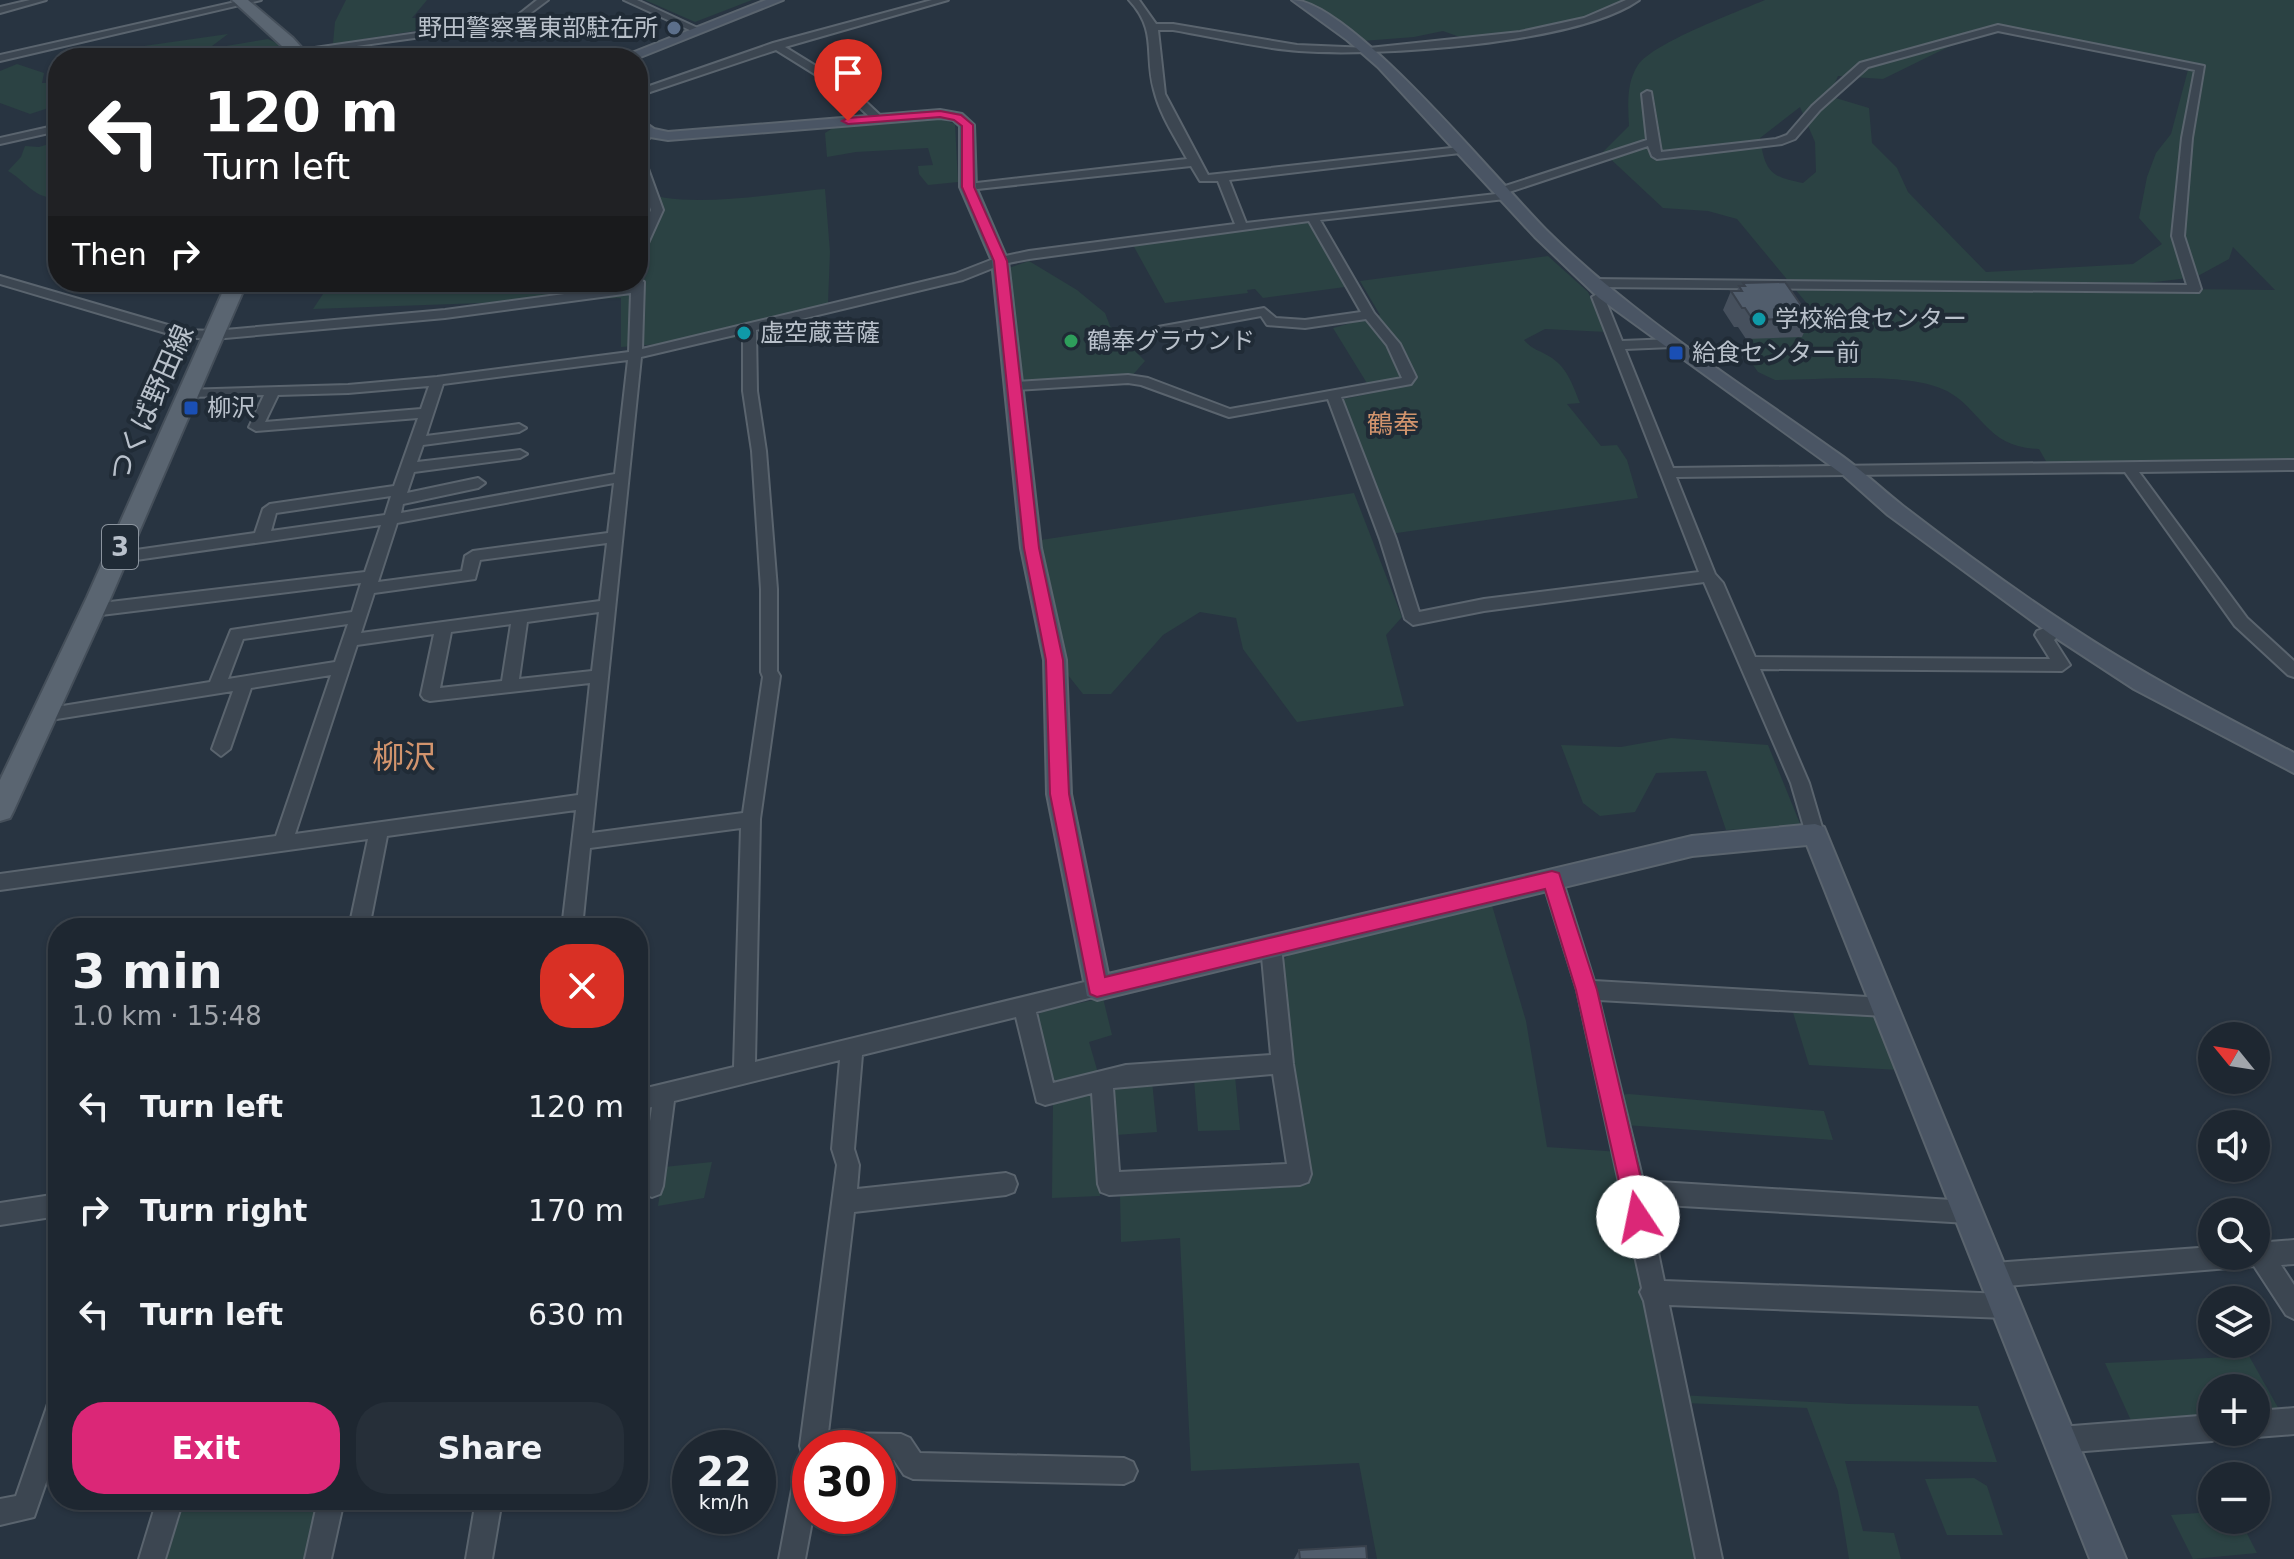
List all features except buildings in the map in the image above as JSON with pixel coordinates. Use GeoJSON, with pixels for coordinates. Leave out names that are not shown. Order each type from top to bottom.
{"type":"FeatureCollection","features":[{"type":"Feature","properties":{"kind":"main road"},"geometry":{"type":"LineString","coordinates":[[246,1],[295,48]]}},
{"type":"Feature","properties":{"kind":"main road","name":"つくば野田線"},"geometry":{"type":"LineString","coordinates":[[0,810],[93,610],[233,292]]}},
{"type":"Feature","properties":{"kind":"street"},"geometry":{"type":"LineString","coordinates":[[4,6],[41,0]]}},
{"type":"Feature","properties":{"kind":"street"},"geometry":{"type":"LineString","coordinates":[[340,48],[516,21],[543,0]]}},
{"type":"Feature","properties":{"kind":"street"},"geometry":{"type":"LineString","coordinates":[[629,0],[697,30]]}},
{"type":"Feature","properties":{"kind":"street"},"geometry":{"type":"LineString","coordinates":[[648,49],[777,0]]}},
{"type":"Feature","properties":{"kind":"street"},"geometry":{"type":"LineString","coordinates":[[648,90],[776,45],[943,0]]}},
{"type":"Feature","properties":{"kind":"street"},"geometry":{"type":"LineString","coordinates":[[1134,0],[1142,6],[1155,27],[1156,80],[1193,162],[1204,179],[1460,150]]}},
{"type":"Feature","properties":{"kind":"street"},"geometry":{"type":"LineString","coordinates":[[1298,0],[1369,51],[1502,194],[1598,289],[1849,470],[1895,510],[2058,629],[2142,683],[2294,764]]}},
{"type":"Feature","properties":{"kind":"street"},"geometry":{"type":"LineString","coordinates":[[1155,27],[1173,27],[1297,48],[1369,51],[1520,35],[1587,20],[1634,0]]}},
{"type":"Feature","properties":{"kind":"street"},"geometry":{"type":"LineString","coordinates":[[0,58],[246,1]]}},
{"type":"Feature","properties":{"kind":"street"},"geometry":{"type":"LineString","coordinates":[[1598,289],[2195,289],[2178,236],[2187,138],[2200,68],[1998,28],[1864,65],[1816,108],[1791,137],[1778,142],[1657,156],[1651,142],[1647,94]]}},
{"type":"Feature","properties":{"kind":"street"},"geometry":{"type":"LineString","coordinates":[[776,45],[851,94],[873,110],[878,119]]}},
{"type":"Feature","properties":{"kind":"street"},"geometry":{"type":"LineString","coordinates":[[648,130],[668,136],[940,114],[964,120],[967,125],[968,187],[1000,261],[1031,548],[1055,660],[1059,794],[1097,988]]}},
{"type":"Feature","properties":{"kind":"street"},"geometry":{"type":"LineString","coordinates":[[0,141],[48,130]]}},
{"type":"Feature","properties":{"kind":"street"},"geometry":{"type":"LineString","coordinates":[[189,393],[348,389],[437,381],[635,355],[959,277],[1000,261],[1084,247],[1502,194],[1651,142]]}},
{"type":"Feature","properties":{"kind":"street"},"geometry":{"type":"LineString","coordinates":[[968,187],[1193,162]]}},
{"type":"Feature","properties":{"kind":"street"},"geometry":{"type":"LineString","coordinates":[[1222,177],[1242,227]]}},
{"type":"Feature","properties":{"kind":"street"},"geometry":{"type":"LineString","coordinates":[[648,189],[656,217],[648,233]]}},
{"type":"Feature","properties":{"kind":"street"},"geometry":{"type":"LineString","coordinates":[[1015,386],[1128,379],[1143,381],[1229,413],[1406,381],[1409,377],[1393,344],[1369,315],[1313,218]]}},
{"type":"Feature","properties":{"kind":"street"},"geometry":{"type":"LineString","coordinates":[[0,280],[184,334],[214,335],[445,314],[591,292]]}},
{"type":"Feature","properties":{"kind":"street"},"geometry":{"type":"LineString","coordinates":[[1598,289],[1598,297],[1708,576],[1715,583],[1800,783],[1815,834],[2108,1559]]}},
{"type":"Feature","properties":{"kind":"street"},"geometry":{"type":"LineString","coordinates":[[573,918],[635,355],[638,292]]}},
{"type":"Feature","properties":{"kind":"street"},"geometry":{"type":"LineString","coordinates":[[1158,331],[1264,312],[1272,322],[1305,324],[1369,315]]}},
{"type":"Feature","properties":{"kind":"street"},"geometry":{"type":"LineString","coordinates":[[744,1075],[751,819],[772,676],[769,672],[769,589],[759,451],[750,391],[749,326]]}},
{"type":"Feature","properties":{"kind":"street"},"geometry":{"type":"LineString","coordinates":[[1617,345],[1672,343]]}},
{"type":"Feature","properties":{"kind":"street"},"geometry":{"type":"LineString","coordinates":[[283,842],[437,381]]}},
{"type":"Feature","properties":{"kind":"street"},"geometry":{"type":"LineString","coordinates":[[273,391],[256,427],[427,413]]}},
{"type":"Feature","properties":{"kind":"street"},"geometry":{"type":"LineString","coordinates":[[1333,395],[1388,539],[1413,619],[1484,605],[1708,576]]}},
{"type":"Feature","properties":{"kind":"street"},"geometry":{"type":"LineString","coordinates":[[418,441],[519,428]]}},
{"type":"Feature","properties":{"kind":"street"},"geometry":{"type":"LineString","coordinates":[[409,468],[520,454]]}},
{"type":"Feature","properties":{"kind":"street"},"geometry":{"type":"LineString","coordinates":[[1668,473],[2294,465]]}},
{"type":"Feature","properties":{"kind":"street"},"geometry":{"type":"LineString","coordinates":[[2128,466],[2241,622],[2294,671]]}},
{"type":"Feature","properties":{"kind":"street"},"geometry":{"type":"LineString","coordinates":[[115,558],[392,519],[622,477]]}},
{"type":"Feature","properties":{"kind":"street"},"geometry":{"type":"LineString","coordinates":[[261,538],[270,509],[478,483]]}},
{"type":"Feature","properties":{"kind":"street"},"geometry":{"type":"LineString","coordinates":[[93,610],[469,575],[473,556],[615,537]]}},
{"type":"Feature","properties":{"kind":"street"},"geometry":{"type":"LineString","coordinates":[[349,640],[608,605]]}},
{"type":"Feature","properties":{"kind":"street"},"geometry":{"type":"LineString","coordinates":[[216,687],[237,634],[357,617]]}},
{"type":"Feature","properties":{"kind":"street"},"geometry":{"type":"LineString","coordinates":[[510,686],[520,617]]}},
{"type":"Feature","properties":{"kind":"street"},"geometry":{"type":"LineString","coordinates":[[444,627],[430,695],[600,676]]}},
{"type":"Feature","properties":{"kind":"street"},"geometry":{"type":"LineString","coordinates":[[1749,663],[2062,665],[2043,635],[2051,635],[2058,629]]}},
{"type":"Feature","properties":{"kind":"street"},"geometry":{"type":"LineString","coordinates":[[44,715],[340,667]]}},
{"type":"Feature","properties":{"kind":"street"},"geometry":{"type":"LineString","coordinates":[[221,749],[244,683]]}},
{"type":"Feature","properties":{"kind":"street"},"geometry":{"type":"LineString","coordinates":[[0,882],[586,801]]}},
{"type":"Feature","properties":{"kind":"street"},"geometry":{"type":"LineString","coordinates":[[581,842],[751,819]]}},
{"type":"Feature","properties":{"kind":"street"},"geometry":{"type":"LineString","coordinates":[[361,918],[379,829]]}},
{"type":"Feature","properties":{"kind":"street"},"geometry":{"type":"LineString","coordinates":[[648,1098],[1692,846],[1815,834]]}},
{"type":"Feature","properties":{"kind":"street"},"geometry":{"type":"LineString","coordinates":[[1552,879],[1587,990],[1634,1192],[1709,1559]]}},
{"type":"Feature","properties":{"kind":"street"},"geometry":{"type":"LineString","coordinates":[[1102,1081],[1109,1184],[1300,1174],[1282,1064],[1271,946]]}},
{"type":"Feature","properties":{"kind":"street"},"geometry":{"type":"LineString","coordinates":[[1587,990],[1885,1007]]}},
{"type":"Feature","properties":{"kind":"street"},"geometry":{"type":"LineString","coordinates":[[1024,1006],[1045,1095],[1126,1075],[1282,1064]]}},
{"type":"Feature","properties":{"kind":"street"},"geometry":{"type":"LineString","coordinates":[[815,1430],[848,1165],[843,1149],[852,1049]]}},
{"type":"Feature","properties":{"kind":"street"},"geometry":{"type":"LineString","coordinates":[[652,1186],[664,1094]]}},
{"type":"Feature","properties":{"kind":"street"},"geometry":{"type":"LineString","coordinates":[[844,1202],[1006,1184]]}},
{"type":"Feature","properties":{"kind":"street"},"geometry":{"type":"LineString","coordinates":[[1634,1192],[1968,1212]]}},
{"type":"Feature","properties":{"kind":"street"},"geometry":{"type":"LineString","coordinates":[[0,1214],[48,1207]]}},
{"type":"Feature","properties":{"kind":"street"},"geometry":{"type":"LineString","coordinates":[[2270,1254],[2294,1252]]}},
{"type":"Feature","properties":{"kind":"street"},"geometry":{"type":"LineString","coordinates":[[1994,1275],[2198,1259]]}},
{"type":"Feature","properties":{"kind":"street"},"geometry":{"type":"LineString","coordinates":[[2266,1270],[2294,1307]]}},
{"type":"Feature","properties":{"kind":"street"},"geometry":{"type":"LineString","coordinates":[[1652,1292],[2006,1306]]}},
{"type":"Feature","properties":{"kind":"street"},"geometry":{"type":"LineString","coordinates":[[2270,1423],[2294,1421]]}},
{"type":"Feature","properties":{"kind":"street"},"geometry":{"type":"LineString","coordinates":[[2060,1440],[2198,1429]]}},
{"type":"Feature","properties":{"kind":"street"},"geometry":{"type":"LineString","coordinates":[[0,1512],[25,1508],[48,1440]]}},
{"type":"Feature","properties":{"kind":"street"},"geometry":{"type":"LineString","coordinates":[[896,1447],[901,1447],[913,1466],[1124,1471]]}},
{"type":"Feature","properties":{"kind":"street"},"geometry":{"type":"LineString","coordinates":[[152,1559],[167,1510]]}},
{"type":"Feature","properties":{"kind":"street"},"geometry":{"type":"LineString","coordinates":[[318,1559],[329,1510]]}},
{"type":"Feature","properties":{"kind":"street"},"geometry":{"type":"LineString","coordinates":[[479,1559],[487,1510]]}},
{"type":"Feature","properties":{"kind":"street"},"geometry":{"type":"LineString","coordinates":[[792,1559],[797,1534]]}},
{"type":"Feature","properties":{"kind":"green space"},"geometry":{"type":"Polygon","coordinates":[[[346,0],[427,0],[412,18],[438,18],[433,28],[333,44],[335,22],[346,0]]]}},
{"type":"Feature","properties":{"kind":"green space"},"geometry":{"type":"Polygon","coordinates":[[[645,0],[752,0],[695,22],[645,0]]]}},
{"type":"Feature","properties":{"kind":"green space"},"geometry":{"type":"Polygon","coordinates":[[[1304,0],[1625,0],[1576,25],[1471,41],[1443,31],[1414,37],[1362,41],[1304,0]]]}},
{"type":"Feature","properties":{"kind":"green space"},"geometry":{"type":"Polygon","coordinates":[[[1765,0],[2294,0],[2294,470],[2047,463],[2039,449],[2022,447],[1996,435],[1959,399],[1930,385],[1888,379],[1775,380],[1758,372],[1744,352],[1747,339],[1801,320],[1809,306],[1737,219],[1708,211],[1663,208],[1603,152],[1629,126],[1631,79],[1647,56],[1677,38],[1765,0]],[[1989,27],[1883,79],[1838,76],[1829,96],[1869,108],[1872,143],[1897,168],[1908,192],[1986,272],[2133,264],[2162,244],[2139,218],[2147,177],[2156,153],[2171,134],[2188,70],[2112,50],[1989,27]],[[1800,107],[1760,138],[1764,158],[1771,171],[1803,183],[1816,172],[1815,142],[1800,107]],[[2233,247],[2229,259],[2196,277],[2123,286],[1984,287],[2275,290],[2233,247]]]}},
{"type":"Feature","properties":{"kind":"green space"},"geometry":{"type":"Polygon","coordinates":[[[228,34],[209,48],[141,48],[228,34]]]}},
{"type":"Feature","properties":{"kind":"green space"},"geometry":{"type":"Polygon","coordinates":[[[268,39],[284,48],[214,48],[268,39]]]}},
{"type":"Feature","properties":{"kind":"green space"},"geometry":{"type":"Polygon","coordinates":[[[17,64],[44,73],[42,83],[48,83],[48,108],[30,114],[0,103],[0,71],[17,64]]]}},
{"type":"Feature","properties":{"kind":"green space"},"geometry":{"type":"Polygon","coordinates":[[[938,118],[955,124],[958,182],[928,185],[919,174],[918,166],[933,165],[928,148],[856,152],[827,157],[825,133],[836,126],[938,118]]]}},
{"type":"Feature","properties":{"kind":"green space"},"geometry":{"type":"Polygon","coordinates":[[[48,144],[48,197],[37,193],[8,171],[21,157],[25,146],[48,144]]]}},
{"type":"Feature","properties":{"kind":"green space"},"geometry":{"type":"Polygon","coordinates":[[[825,189],[830,252],[828,303],[753,324],[750,337],[621,347],[621,298],[313,309],[324,292],[648,292],[648,193],[703,200],[825,189]]]}},
{"type":"Feature","properties":{"kind":"green space"},"geometry":{"type":"Polygon","coordinates":[[[1306,222],[1311,224],[1345,287],[1263,298],[1255,289],[1247,290],[1248,293],[1165,303],[1133,245],[1306,222]]]}},
{"type":"Feature","properties":{"kind":"green space"},"geometry":{"type":"Polygon","coordinates":[[[1548,256],[1588,292],[1607,332],[1545,329],[1524,340],[1558,362],[1566,373],[1580,403],[1567,404],[1601,446],[1617,445],[1627,460],[1638,498],[1390,534],[1339,400],[1373,393],[1333,328],[1380,315],[1360,281],[1548,256]]]}},
{"type":"Feature","properties":{"kind":"green space","name":"鶴奉グラウンド"},"geometry":{"type":"Polygon","coordinates":[[[1029,261],[1077,290],[1105,313],[1110,326],[1145,361],[1130,378],[1022,382],[1009,268],[1029,261]]]}},
{"type":"Feature","properties":{"kind":"green space"},"geometry":{"type":"Polygon","coordinates":[[[1354,493],[1402,617],[1386,635],[1404,706],[1297,722],[1243,649],[1236,618],[1200,612],[1163,635],[1111,694],[1083,694],[1060,665],[1034,541],[1354,493]]]}},
{"type":"Feature","properties":{"kind":"green space"},"geometry":{"type":"Polygon","coordinates":[[[1671,738],[1768,745],[1801,826],[1726,830],[1706,771],[1656,773],[1635,812],[1600,816],[1583,803],[1561,745],[1621,747],[1671,738]]]}},
{"type":"Feature","properties":{"kind":"green space"},"geometry":{"type":"Polygon","coordinates":[[[1491,902],[1526,1021],[1547,1147],[1620,1152],[1703,1559],[1377,1559],[1359,1463],[1191,1471],[1180,1238],[1121,1242],[1120,1195],[1309,1182],[1281,963],[1290,953],[1491,902]]]}},
{"type":"Feature","properties":{"kind":"green space"},"geometry":{"type":"Polygon","coordinates":[[[1103,998],[1112,1035],[1089,1042],[1098,1073],[1059,1084],[1050,1079],[1036,1019],[1042,1011],[1103,998]]]}},
{"type":"Feature","properties":{"kind":"green space"},"geometry":{"type":"Polygon","coordinates":[[[1791,1006],[1877,1013],[1899,1070],[1809,1065],[1791,1006]]]}},
{"type":"Feature","properties":{"kind":"green space"},"geometry":{"type":"Polygon","coordinates":[[[1235,1076],[1240,1130],[1198,1131],[1194,1079],[1235,1076]]]}},
{"type":"Feature","properties":{"kind":"green space"},"geometry":{"type":"Polygon","coordinates":[[[1152,1081],[1157,1132],[1116,1135],[1112,1092],[1117,1085],[1152,1081]]]}},
{"type":"Feature","properties":{"kind":"green space"},"geometry":{"type":"Polygon","coordinates":[[[1086,1092],[1095,1098],[1100,1196],[1052,1198],[1053,1101],[1086,1092]]]}},
{"type":"Feature","properties":{"kind":"green space"},"geometry":{"type":"Polygon","coordinates":[[[1619,1095],[1824,1111],[1833,1140],[1625,1125],[1619,1095]]]}},
{"type":"Feature","properties":{"kind":"green space"},"geometry":{"type":"Polygon","coordinates":[[[712,1162],[704,1198],[658,1206],[664,1167],[712,1162]]]}},
{"type":"Feature","properties":{"kind":"green space"},"geometry":{"type":"Polygon","coordinates":[[[2250,1358],[2259,1374],[2198,1374],[2198,1420],[2133,1425],[2105,1363],[2250,1358]]]}},
{"type":"Feature","properties":{"kind":"green space"},"geometry":{"type":"Polygon","coordinates":[[[2270,1393],[2281,1413],[2270,1414],[2270,1393]]]}},
{"type":"Feature","properties":{"kind":"green space"},"geometry":{"type":"Polygon","coordinates":[[[1679,1395],[1850,1404],[1978,1406],[1997,1462],[1845,1461],[1863,1531],[1894,1533],[1901,1559],[1849,1559],[1838,1491],[1807,1408],[1685,1403],[1679,1395]]]}},
{"type":"Feature","properties":{"kind":"green space"},"geometry":{"type":"Polygon","coordinates":[[[1974,1478],[1987,1486],[2003,1535],[1947,1535],[1925,1479],[1974,1478]]]}},
{"type":"Feature","properties":{"kind":"green space"},"geometry":{"type":"Polygon","coordinates":[[[182,1510],[317,1510],[305,1559],[166,1559],[182,1510]]]}},
{"type":"Feature","properties":{"kind":"green space"},"geometry":{"type":"Polygon","coordinates":[[[2198,1513],[2198,1534],[2247,1534],[2257,1553],[2193,1559],[2171,1515],[2198,1513]]]}},
{"type":"Feature","properties":{"kind":"place","name":"野田警察署東部駐在所"},"geometry":{"type":"Point","coordinates":[674,28]}},
{"type":"Feature","properties":{"kind":"place","name":"学校給食センター"},"geometry":{"type":"Point","coordinates":[1759,319]}},
{"type":"Feature","properties":{"kind":"place","name":"虚空蔵菩薩"},"geometry":{"type":"Point","coordinates":[744,333]}},
{"type":"Feature","properties":{"kind":"place","name":"鶴奉グラウンド"},"geometry":{"type":"Point","coordinates":[1071,341]}},
{"type":"Feature","properties":{"kind":"place","name":"給食センター前"},"geometry":{"type":"Point","coordinates":[1676,353]}},
{"type":"Feature","properties":{"kind":"place","name":"柳沢"},"geometry":{"type":"Point","coordinates":[191,408]}},
{"type":"Feature","properties":{"kind":"district","name":"鶴奉"},"geometry":{"type":"Point","coordinates":[1393,424]}},
{"type":"Feature","properties":{"kind":"district","name":"柳沢"},"geometry":{"type":"Point","coordinates":[404,757]}},
{"type":"Feature","properties":{"kind":"route"},"geometry":{"type":"LineString","coordinates":[[848,121],[940,114],[957,117],[967,125],[968,187],[1000,261],[1031,548],[1055,660],[1059,794],[1097,988],[1552,879],[1587,990],[1638,1217]]}}]}
